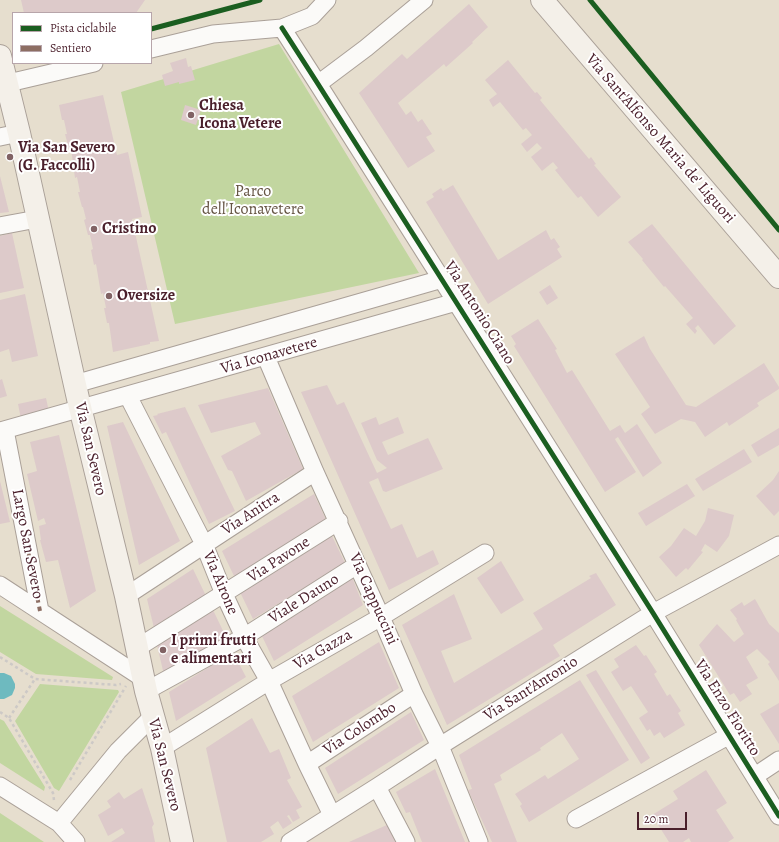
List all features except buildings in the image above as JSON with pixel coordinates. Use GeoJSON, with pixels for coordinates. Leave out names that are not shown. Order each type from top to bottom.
{"type":"FeatureCollection","features":[{"type":"Feature","properties":{"kind":"street"},"geometry":{"type":"LineString","coordinates":[[152,49],[213,34],[282,28],[312,16],[327,0]]}},
{"type":"Feature","properties":{"kind":"street"},"geometry":{"type":"LineString","coordinates":[[318,84],[366,48],[424,0]]}},
{"type":"Feature","properties":{"kind":"street","name":"Via Sant'Alfonso Maria de' Liguori"},"geometry":{"type":"LineString","coordinates":[[542,0],[779,277]]}},
{"type":"Feature","properties":{"kind":"street","name":"Via Antonio Ciano"},"geometry":{"type":"LineString","coordinates":[[282,28],[652,613]]}},
{"type":"Feature","properties":{"kind":"street","name":"Via San Severo"},"geometry":{"type":"LineString","coordinates":[[0,56],[10,135],[37,219],[126,596],[152,717],[162,748],[182,841]]}},
{"type":"Feature","properties":{"kind":"street"},"geometry":{"type":"LineString","coordinates":[[3,85],[90,64]]}},
{"type":"Feature","properties":{"kind":"street"},"geometry":{"type":"LineString","coordinates":[[0,226],[37,219]]}},
{"type":"Feature","properties":{"kind":"street","name":"Via Iconavetere"},"geometry":{"type":"LineString","coordinates":[[75,384],[442,279]]}},
{"type":"Feature","properties":{"kind":"street","name":"Via Iconavetere"},"geometry":{"type":"LineString","coordinates":[[3,431],[456,302]]}},
{"type":"Feature","properties":{"kind":"street","name":"Via Cappuccini"},"geometry":{"type":"LineString","coordinates":[[266,357],[315,472],[339,521],[414,694],[440,746],[480,842]]}},
{"type":"Feature","properties":{"kind":"street","name":"Via Airone"},"geometry":{"type":"LineString","coordinates":[[128,396],[204,544],[224,594],[244,637],[269,681],[332,815]]}},
{"type":"Feature","properties":{"kind":"street","name":"Largo San Severo"},"geometry":{"type":"LineString","coordinates":[[3,431],[40,611]]}},
{"type":"Feature","properties":{"kind":"street","name":"Via Anitra"},"geometry":{"type":"LineString","coordinates":[[126,596],[315,472]]}},
{"type":"Feature","properties":{"kind":"street","name":"Via Pavone"},"geometry":{"type":"LineString","coordinates":[[137,648],[339,521]]}},
{"type":"Feature","properties":{"kind":"street","name":"Via Sant'Antonio"},"geometry":{"type":"LineString","coordinates":[[290,842],[652,613],[779,545]]}},
{"type":"Feature","properties":{"kind":"street","name":"Via Gazza"},"geometry":{"type":"LineString","coordinates":[[162,748],[269,681],[381,617],[485,553]]}},
{"type":"Feature","properties":{"kind":"street","name":"Viale Dauno"},"geometry":{"type":"LineString","coordinates":[[145,685],[244,637],[357,565]]}},
{"type":"Feature","properties":{"kind":"street"},"geometry":{"type":"LineString","coordinates":[[0,585],[40,611],[145,685]]}},
{"type":"Feature","properties":{"kind":"street","name":"Via Enzo Fioritto"},"geometry":{"type":"LineString","coordinates":[[652,613],[779,816]]}},
{"type":"Feature","properties":{"kind":"street","name":"Via Colombo"},"geometry":{"type":"LineString","coordinates":[[307,764],[414,694]]}},
{"type":"Feature","properties":{"kind":"street"},"geometry":{"type":"LineString","coordinates":[[59,823],[118,751],[152,717]]}},
{"type":"Feature","properties":{"kind":"street"},"geometry":{"type":"LineString","coordinates":[[576,819],[728,736]]}},
{"type":"Feature","properties":{"kind":"street"},"geometry":{"type":"LineString","coordinates":[[755,776],[779,760]]}},
{"type":"Feature","properties":{"kind":"street"},"geometry":{"type":"LineString","coordinates":[[0,786],[59,823],[76,842]]}},
{"type":"Feature","properties":{"kind":"street"},"geometry":{"type":"LineString","coordinates":[[377,787],[406,842]]}},
{"type":"Feature","properties":{"kind":"path"},"geometry":{"type":"LineString","coordinates":[[0,657],[35,679],[116,685],[127,683],[67,786]]}},
{"type":"Feature","properties":{"kind":"path"},"geometry":{"type":"LineString","coordinates":[[9,718],[35,679]]}},
{"type":"Feature","properties":{"kind":"path"},"geometry":{"type":"LineString","coordinates":[[0,712],[9,718],[53,793],[54,801]]}},
{"type":"Feature","properties":{"kind":"path"},"geometry":{"type":"LineString","coordinates":[[47,799],[54,801],[59,800]]}},
{"type":"Feature","properties":{"kind":"green space","name":"Parco dell'Iconavetere"},"geometry":{"type":"Polygon","coordinates":[[[279,44],[419,273],[175,324],[121,92],[279,44]]]}},
{"type":"Feature","properties":{"kind":"green space"},"geometry":{"type":"Polygon","coordinates":[[[0,606],[113,677],[112,680],[36,674],[0,652],[0,606]]]}},
{"type":"Feature","properties":{"kind":"green space"},"geometry":{"type":"Polygon","coordinates":[[[40,684],[118,690],[119,692],[59,791],[54,788],[15,721],[40,684]]]}},
{"type":"Feature","properties":{"kind":"green space"},"geometry":{"type":"Polygon","coordinates":[[[0,719],[4,721],[45,787],[44,791],[0,763],[0,719]]]}},
{"type":"Feature","properties":{"kind":"green space"},"geometry":{"type":"Polygon","coordinates":[[[0,813],[44,842],[0,842],[0,813]]]}},
{"type":"Feature","properties":{"kind":"water"},"geometry":{"type":"Polygon","coordinates":[[[0,673],[11,676],[15,684],[12,695],[4,699],[0,699],[0,673]]]}},
{"type":"Feature","properties":{"kind":"marked path"},"geometry":{"type":"LineString","coordinates":[[25,536],[40,611]]}},
{"type":"Feature","properties":{"kind":"cycle path"},"geometry":{"type":"LineString","coordinates":[[152,29],[260,0]]}},
{"type":"Feature","properties":{"kind":"cycle path"},"geometry":{"type":"LineString","coordinates":[[590,0],[779,230]]}},
{"type":"Feature","properties":{"kind":"cycle path"},"geometry":{"type":"LineString","coordinates":[[282,28],[653,613],[779,816]]}},
{"type":"Feature","properties":{"kind":"place","name":"Chiesa Icona Vetere"},"geometry":{"type":"Point","coordinates":[191,115]}},
{"type":"Feature","properties":{"kind":"place","name":"Via San Severo (G. Faccolli)"},"geometry":{"type":"Point","coordinates":[10,157]}},
{"type":"Feature","properties":{"kind":"place","name":"Cristino"},"geometry":{"type":"Point","coordinates":[94,229]}},
{"type":"Feature","properties":{"kind":"place","name":"Oversize"},"geometry":{"type":"Point","coordinates":[109,296]}},
{"type":"Feature","properties":{"kind":"place","name":"I primi frutti e alimentari"},"geometry":{"type":"Point","coordinates":[163,650]}}]}
